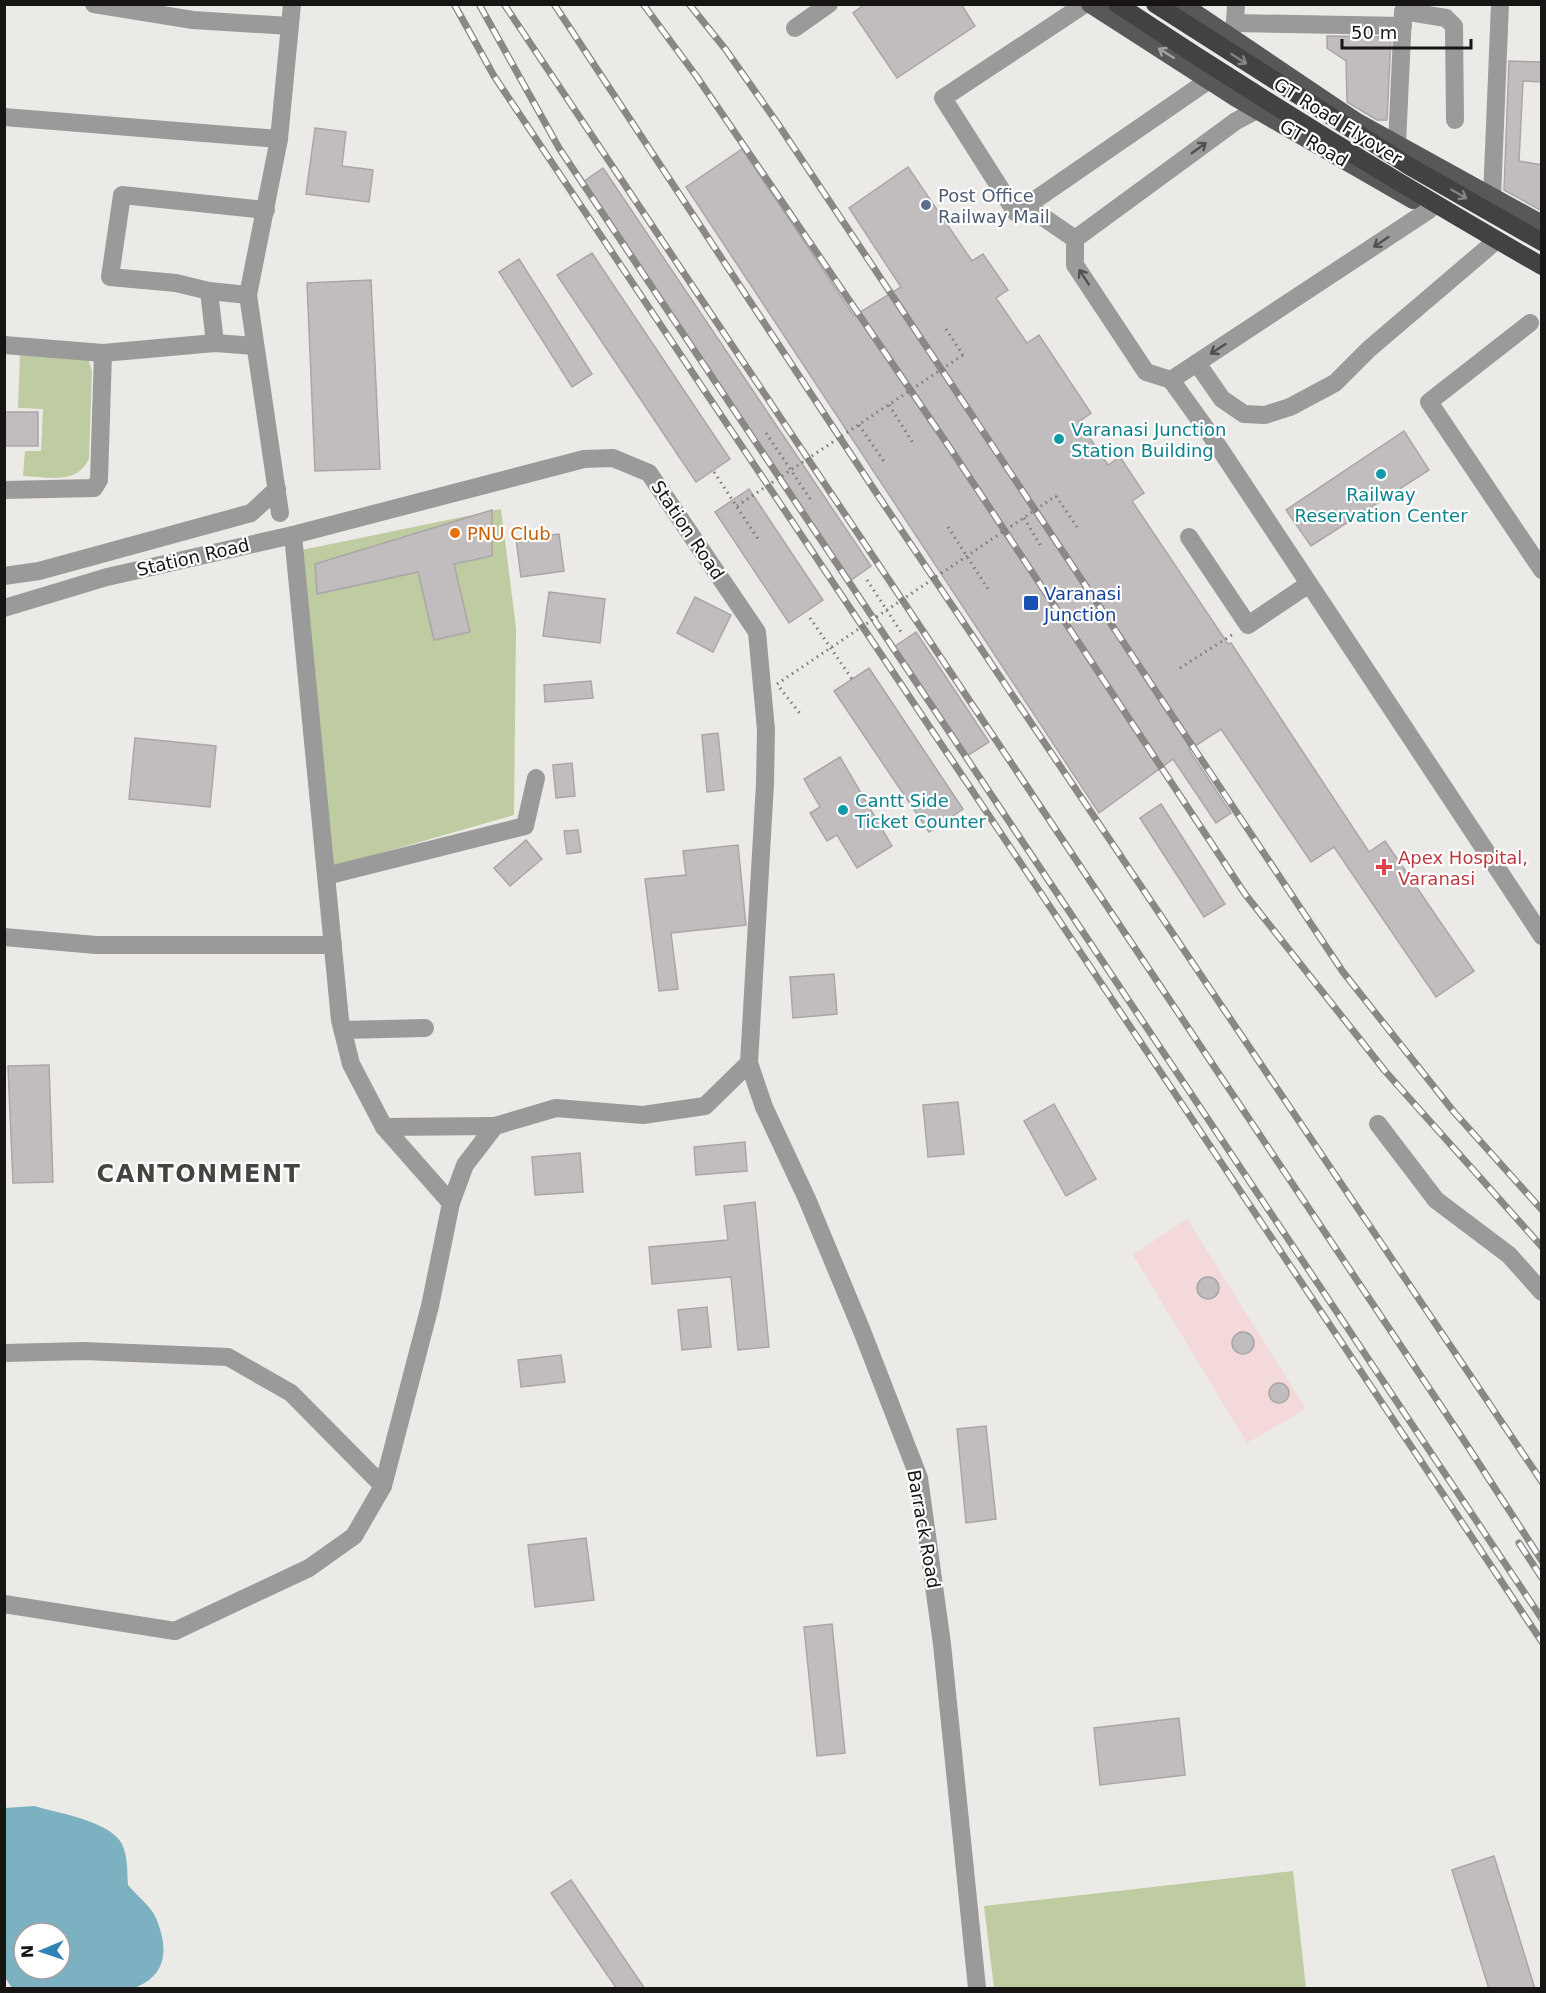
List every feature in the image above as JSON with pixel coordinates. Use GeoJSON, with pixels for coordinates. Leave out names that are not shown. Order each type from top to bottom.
{"type":"FeatureCollection","features":[{"type":"Feature","properties":{"kind":"highway","name":"GT Road Flyover"},"geometry":{"type":"LineString","coordinates":[[1117,4],[1269,104],[1408,189],[1542,266]]}},
{"type":"Feature","properties":{"kind":"highway","name":"GT Road Flyover"},"geometry":{"type":"LineString","coordinates":[[1155,4],[1379,148],[1542,242]]}},
{"type":"Feature","properties":{"kind":"main road","name":"GT Road"},"geometry":{"type":"LineString","coordinates":[[1090,4],[1257,110],[1542,276]]}},
{"type":"Feature","properties":{"kind":"main road"},"geometry":{"type":"LineString","coordinates":[[1182,4],[1234,21],[1357,122],[1542,224]]}},
{"type":"Feature","properties":{"kind":"street"},"geometry":{"type":"LineString","coordinates":[[94,4],[193,20],[290,26]]}},
{"type":"Feature","properties":{"kind":"street"},"geometry":{"type":"LineString","coordinates":[[280,513],[248,295],[279,139],[292,4]]}},
{"type":"Feature","properties":{"kind":"street"},"geometry":{"type":"LineString","coordinates":[[1085,4],[944,98],[1016,213],[1209,80]]}},
{"type":"Feature","properties":{"kind":"street"},"geometry":{"type":"LineString","coordinates":[[1492,197],[1500,4]]}},
{"type":"Feature","properties":{"kind":"street"},"geometry":{"type":"LineString","coordinates":[[795,28],[825,6]]}},
{"type":"Feature","properties":{"kind":"street"},"geometry":{"type":"LineString","coordinates":[[1234,21],[1403,14],[1446,18],[1454,26],[1455,120]]}},
{"type":"Feature","properties":{"kind":"street"},"geometry":{"type":"LineString","coordinates":[[1397,144],[1403,14]]}},
{"type":"Feature","properties":{"kind":"street"},"geometry":{"type":"LineString","coordinates":[[1075,239],[1236,121],[1257,110]]}},
{"type":"Feature","properties":{"kind":"street"},"geometry":{"type":"LineString","coordinates":[[4,117],[279,139]]}},
{"type":"Feature","properties":{"kind":"street"},"geometry":{"type":"LineString","coordinates":[[248,295],[209,291],[176,283],[110,277],[122,195],[266,210]]}},
{"type":"Feature","properties":{"kind":"street"},"geometry":{"type":"LineString","coordinates":[[1027,206],[1075,239]]}},
{"type":"Feature","properties":{"kind":"street"},"geometry":{"type":"LineString","coordinates":[[1171,380],[1429,210]]}},
{"type":"Feature","properties":{"kind":"street"},"geometry":{"type":"LineString","coordinates":[[1075,239],[1075,265],[1146,372],[1171,380],[1212,437],[1308,584],[1539,925]]}},
{"type":"Feature","properties":{"kind":"street"},"geometry":{"type":"LineString","coordinates":[[1197,363],[1222,399],[1244,414],[1265,415],[1290,407],[1335,382],[1369,349],[1491,245]]}},
{"type":"Feature","properties":{"kind":"street"},"geometry":{"type":"LineString","coordinates":[[209,291],[214,343]]}},
{"type":"Feature","properties":{"kind":"street"},"geometry":{"type":"LineString","coordinates":[[1530,322],[1429,402],[1542,570]]}},
{"type":"Feature","properties":{"kind":"street"},"geometry":{"type":"LineString","coordinates":[[4,345],[103,353],[214,343],[255,346]]}},
{"type":"Feature","properties":{"kind":"street"},"geometry":{"type":"LineString","coordinates":[[4,490],[94,488],[99,480],[103,353]]}},
{"type":"Feature","properties":{"kind":"street","name":"Station Road"},"geometry":{"type":"LineString","coordinates":[[4,608],[107,577],[293,535],[584,459],[613,458],[649,473],[757,632],[766,730],[749,1063]]}},
{"type":"Feature","properties":{"kind":"street"},"geometry":{"type":"LineString","coordinates":[[4,576],[39,571],[251,513],[277,489]]}},
{"type":"Feature","properties":{"kind":"street"},"geometry":{"type":"LineString","coordinates":[[293,535],[333,945],[343,1030],[351,1064],[384,1127],[451,1203]]}},
{"type":"Feature","properties":{"kind":"street"},"geometry":{"type":"LineString","coordinates":[[1189,537],[1248,625],[1308,584]]}},
{"type":"Feature","properties":{"kind":"street"},"geometry":{"type":"LineString","coordinates":[[326,876],[525,826],[536,778]]}},
{"type":"Feature","properties":{"kind":"street"},"geometry":{"type":"LineString","coordinates":[[4,937],[96,945],[333,945]]}},
{"type":"Feature","properties":{"kind":"street"},"geometry":{"type":"LineString","coordinates":[[343,1030],[425,1028]]}},
{"type":"Feature","properties":{"kind":"street"},"geometry":{"type":"LineString","coordinates":[[384,1127],[495,1126],[556,1108],[643,1115],[705,1106],[749,1063]]}},
{"type":"Feature","properties":{"kind":"street","name":"Barrack Road"},"geometry":{"type":"LineString","coordinates":[[749,1063],[764,1107],[807,1199],[862,1331],[919,1478],[942,1644],[977,1989]]}},
{"type":"Feature","properties":{"kind":"street"},"geometry":{"type":"LineString","coordinates":[[1378,1124],[1436,1200],[1509,1255],[1542,1292]]}},
{"type":"Feature","properties":{"kind":"street"},"geometry":{"type":"LineString","coordinates":[[4,1604],[175,1631],[309,1568],[354,1536],[383,1486],[430,1306],[451,1203],[465,1165],[495,1126]]}},
{"type":"Feature","properties":{"kind":"street"},"geometry":{"type":"LineString","coordinates":[[4,1353],[84,1351],[228,1358],[291,1393],[383,1486]]}},
{"type":"Feature","properties":{"kind":"path"},"geometry":{"type":"LineString","coordinates":[[737,506],[963,355],[946,329]]}},
{"type":"Feature","properties":{"kind":"path"},"geometry":{"type":"LineString","coordinates":[[889,405],[913,443]]}},
{"type":"Feature","properties":{"kind":"path"},"geometry":{"type":"LineString","coordinates":[[859,424],[885,463]]}},
{"type":"Feature","properties":{"kind":"path"},"geometry":{"type":"LineString","coordinates":[[766,433],[813,503]]}},
{"type":"Feature","properties":{"kind":"path"},"geometry":{"type":"LineString","coordinates":[[714,472],[760,542]]}},
{"type":"Feature","properties":{"kind":"path"},"geometry":{"type":"LineString","coordinates":[[801,715],[777,684],[1056,496],[1077,527]]}},
{"type":"Feature","properties":{"kind":"path"},"geometry":{"type":"LineString","coordinates":[[1024,518],[1042,548]]}},
{"type":"Feature","properties":{"kind":"path"},"geometry":{"type":"LineString","coordinates":[[948,527],[988,589]]}},
{"type":"Feature","properties":{"kind":"path"},"geometry":{"type":"LineString","coordinates":[[867,580],[903,635]]}},
{"type":"Feature","properties":{"kind":"path"},"geometry":{"type":"LineString","coordinates":[[810,618],[852,680]]}},
{"type":"Feature","properties":{"kind":"path"},"geometry":{"type":"LineString","coordinates":[[1180,668],[1248,625]]}},
{"type":"Feature","properties":{"kind":"shaded area"},"geometry":{"type":"Polygon","coordinates":[[[1187,1219],[1306,1409],[1247,1443],[1133,1255],[1187,1219]]]}},
{"type":"Feature","properties":{"kind":"green space"},"geometry":{"type":"Polygon","coordinates":[[[20,355],[85,358],[89,361],[92,372],[89,458],[84,467],[70,476],[52,478],[23,476],[25,451],[41,451],[43,409],[18,408],[20,355]]]}},
{"type":"Feature","properties":{"kind":"green space"},"geometry":{"type":"Polygon","coordinates":[[[501,509],[516,628],[514,815],[332,867],[297,551],[501,509]]]}},
{"type":"Feature","properties":{"kind":"green space"},"geometry":{"type":"Polygon","coordinates":[[[1293,1871],[1306,1988],[994,1988],[984,1906],[1293,1871]]]}},
{"type":"Feature","properties":{"kind":"water"},"geometry":{"type":"Polygon","coordinates":[[[34,1806],[82,1819],[107,1829],[122,1844],[127,1864],[128,1885],[151,1909],[156,1918],[163,1940],[159,1969],[145,1983],[134,1988],[12,1988],[4,1976],[5,1808],[34,1806]]]}},
{"type":"Feature","properties":{"kind":"building"},"geometry":{"type":"Polygon","coordinates":[[[865,4],[961,4],[975,26],[897,78],[853,13],[865,4]]]}},
{"type":"Feature","properties":{"kind":"building"},"geometry":{"type":"Polygon","coordinates":[[[1327,36],[1391,37],[1387,120],[1377,120],[1347,102],[1346,61],[1327,48],[1327,36]]]}},
{"type":"Feature","properties":{"kind":"building"},"geometry":{"type":"Polygon","coordinates":[[[1509,61],[1542,62],[1542,82],[1523,81],[1519,161],[1542,165],[1542,211],[1504,190],[1509,61]]]}},
{"type":"Feature","properties":{"kind":"building"},"geometry":{"type":"Polygon","coordinates":[[[315,128],[346,132],[342,166],[373,170],[369,202],[306,194],[315,128]]]}},
{"type":"Feature","properties":{"kind":"building"},"geometry":{"type":"Polygon","coordinates":[[[742,149],[854,316],[901,287],[849,208],[908,167],[972,261],[983,254],[1008,290],[996,298],[1027,343],[1039,335],[1091,413],[1079,422],[1108,465],[1120,457],[1144,493],[1132,501],[1228,644],[1231,643],[1369,852],[1385,841],[1474,971],[1436,997],[1334,847],[1311,862],[1221,729],[1189,750],[1231,813],[1216,823],[1173,759],[1099,813],[686,187],[742,149]]]}},
{"type":"Feature","properties":{"kind":"building"},"geometry":{"type":"Polygon","coordinates":[[[603,168],[871,566],[850,581],[583,182],[603,168]]]}},
{"type":"Feature","properties":{"kind":"building"},"geometry":{"type":"Polygon","coordinates":[[[592,253],[730,459],[696,482],[557,275],[592,253]]]}},
{"type":"Feature","properties":{"kind":"building"},"geometry":{"type":"Polygon","coordinates":[[[519,259],[592,374],[572,387],[499,272],[519,259]]]}},
{"type":"Feature","properties":{"kind":"building"},"geometry":{"type":"Polygon","coordinates":[[[371,280],[380,469],[315,471],[307,283],[371,280]]]}},
{"type":"Feature","properties":{"kind":"building"},"geometry":{"type":"Polygon","coordinates":[[[4,412],[38,412],[38,446],[4,446],[4,412]]]}},
{"type":"Feature","properties":{"kind":"building","name":"Railway Reservation Center"},"geometry":{"type":"Polygon","coordinates":[[[1404,431],[1429,470],[1311,546],[1286,510],[1404,431]]]}},
{"type":"Feature","properties":{"kind":"building"},"geometry":{"type":"Polygon","coordinates":[[[749,489],[823,600],[789,623],[715,512],[749,489]]]}},
{"type":"Feature","properties":{"kind":"building","name":"PNU Club"},"geometry":{"type":"Polygon","coordinates":[[[492,510],[492,556],[454,564],[470,632],[434,640],[418,572],[317,594],[315,564],[492,510]]]}},
{"type":"Feature","properties":{"kind":"building"},"geometry":{"type":"Polygon","coordinates":[[[559,534],[564,571],[521,577],[516,539],[559,534]]]}},
{"type":"Feature","properties":{"kind":"building"},"geometry":{"type":"Polygon","coordinates":[[[549,592],[605,599],[600,643],[543,636],[549,592]]]}},
{"type":"Feature","properties":{"kind":"building"},"geometry":{"type":"Polygon","coordinates":[[[695,597],[731,615],[713,652],[677,633],[695,597]]]}},
{"type":"Feature","properties":{"kind":"building"},"geometry":{"type":"Polygon","coordinates":[[[916,632],[989,742],[967,756],[894,647],[916,632]]]}},
{"type":"Feature","properties":{"kind":"building"},"geometry":{"type":"Polygon","coordinates":[[[869,668],[963,809],[929,832],[834,691],[869,668]]]}},
{"type":"Feature","properties":{"kind":"building"},"geometry":{"type":"Polygon","coordinates":[[[591,681],[593,698],[545,702],[544,685],[591,681]]]}},
{"type":"Feature","properties":{"kind":"building"},"geometry":{"type":"Polygon","coordinates":[[[718,733],[724,790],[707,792],[702,735],[718,733]]]}},
{"type":"Feature","properties":{"kind":"building"},"geometry":{"type":"Polygon","coordinates":[[[135,738],[216,746],[210,807],[129,799],[135,738]]]}},
{"type":"Feature","properties":{"kind":"building","name":"Cantt Side Ticket Counter"},"geometry":{"type":"Polygon","coordinates":[[[840,757],[892,846],[857,868],[837,835],[827,841],[810,813],[820,807],[804,779],[840,757]]]}},
{"type":"Feature","properties":{"kind":"building"},"geometry":{"type":"Polygon","coordinates":[[[572,763],[575,796],[556,798],[553,765],[572,763]]]}},
{"type":"Feature","properties":{"kind":"building"},"geometry":{"type":"Polygon","coordinates":[[[1161,804],[1225,904],[1204,917],[1140,818],[1161,804]]]}},
{"type":"Feature","properties":{"kind":"building"},"geometry":{"type":"Polygon","coordinates":[[[578,830],[581,852],[567,854],[564,831],[578,830]]]}},
{"type":"Feature","properties":{"kind":"building"},"geometry":{"type":"Polygon","coordinates":[[[526,840],[542,859],[510,886],[494,868],[526,840]]]}},
{"type":"Feature","properties":{"kind":"building"},"geometry":{"type":"Polygon","coordinates":[[[738,845],[746,925],[671,933],[678,989],[659,991],[645,879],[686,875],[683,851],[738,845]]]}},
{"type":"Feature","properties":{"kind":"building"},"geometry":{"type":"Polygon","coordinates":[[[834,974],[837,1014],[793,1018],[790,977],[834,974]]]}},
{"type":"Feature","properties":{"kind":"building"},"geometry":{"type":"Polygon","coordinates":[[[49,1065],[53,1182],[13,1183],[8,1066],[49,1065]]]}},
{"type":"Feature","properties":{"kind":"building"},"geometry":{"type":"Polygon","coordinates":[[[958,1102],[964,1154],[928,1157],[923,1105],[958,1102]]]}},
{"type":"Feature","properties":{"kind":"building"},"geometry":{"type":"Polygon","coordinates":[[[1054,1104],[1096,1179],[1066,1196],[1024,1121],[1054,1104]]]}},
{"type":"Feature","properties":{"kind":"building"},"geometry":{"type":"Polygon","coordinates":[[[745,1142],[747,1171],[696,1175],[694,1147],[745,1142]]]}},
{"type":"Feature","properties":{"kind":"building"},"geometry":{"type":"Polygon","coordinates":[[[580,1153],[583,1192],[535,1195],[532,1157],[580,1153]]]}},
{"type":"Feature","properties":{"kind":"building"},"geometry":{"type":"Polygon","coordinates":[[[755,1202],[769,1347],[738,1350],[731,1277],[652,1284],[649,1247],[728,1240],[724,1206],[755,1202]]]}},
{"type":"Feature","properties":{"kind":"building"},"geometry":{"type":"Polygon","coordinates":[[[1208,1277],[1216,1280],[1219,1288],[1216,1296],[1208,1299],[1200,1296],[1197,1288],[1200,1280],[1208,1277]]]}},
{"type":"Feature","properties":{"kind":"building"},"geometry":{"type":"Polygon","coordinates":[[[707,1307],[711,1347],[682,1350],[678,1310],[707,1307]]]}},
{"type":"Feature","properties":{"kind":"building"},"geometry":{"type":"Polygon","coordinates":[[[1243,1332],[1251,1335],[1254,1343],[1251,1351],[1243,1354],[1235,1351],[1232,1343],[1235,1335],[1243,1332]]]}},
{"type":"Feature","properties":{"kind":"building"},"geometry":{"type":"Polygon","coordinates":[[[561,1355],[565,1382],[521,1387],[518,1360],[561,1355]]]}},
{"type":"Feature","properties":{"kind":"building"},"geometry":{"type":"Polygon","coordinates":[[[1275,1383],[1283,1383],[1289,1389],[1289,1397],[1283,1403],[1275,1403],[1269,1397],[1269,1389],[1275,1383]]]}},
{"type":"Feature","properties":{"kind":"building"},"geometry":{"type":"Polygon","coordinates":[[[986,1426],[996,1519],[966,1523],[957,1429],[986,1426]]]}},
{"type":"Feature","properties":{"kind":"building"},"geometry":{"type":"Polygon","coordinates":[[[586,1538],[594,1600],[535,1607],[528,1545],[586,1538]]]}},
{"type":"Feature","properties":{"kind":"building"},"geometry":{"type":"Polygon","coordinates":[[[832,1624],[845,1753],[817,1756],[804,1627],[832,1624]]]}},
{"type":"Feature","properties":{"kind":"building"},"geometry":{"type":"Polygon","coordinates":[[[1179,1718],[1185,1775],[1100,1785],[1094,1728],[1179,1718]]]}},
{"type":"Feature","properties":{"kind":"building"},"geometry":{"type":"Polygon","coordinates":[[[1494,1856],[1535,1989],[1489,1989],[1452,1870],[1494,1856]]]}},
{"type":"Feature","properties":{"kind":"building"},"geometry":{"type":"Polygon","coordinates":[[[571,1880],[645,1989],[617,1989],[551,1893],[571,1880]]]}},
{"type":"Feature","properties":{"kind":"railway"},"geometry":{"type":"LineString","coordinates":[[454,4],[494,76],[1542,1642]]}},
{"type":"Feature","properties":{"kind":"railway"},"geometry":{"type":"LineString","coordinates":[[479,4],[559,148],[1542,1619]]}},
{"type":"Feature","properties":{"kind":"railway"},"geometry":{"type":"LineString","coordinates":[[504,4],[1463,1439],[1542,1561]]}},
{"type":"Feature","properties":{"kind":"railway"},"geometry":{"type":"LineString","coordinates":[[554,4],[879,497],[1542,1482]]}},
{"type":"Feature","properties":{"kind":"railway"},"geometry":{"type":"LineString","coordinates":[[643,4],[697,77],[952,451],[1245,894],[1385,1071],[1542,1247]]}},
{"type":"Feature","properties":{"kind":"railway"},"geometry":{"type":"LineString","coordinates":[[689,4],[726,50],[778,124],[1343,972],[1454,1112],[1542,1210]]}},
{"type":"Feature","properties":{"kind":"railway"},"geometry":{"type":"LineString","coordinates":[[1519,1543],[1542,1578]]}},
{"type":"Feature","properties":{"kind":"place","name":"Post Office Railway Mail"},"geometry":{"type":"Point","coordinates":[926,205]}},
{"type":"Feature","properties":{"kind":"place","name":"Varanasi Junction Station Building"},"geometry":{"type":"Point","coordinates":[1059,439]}},
{"type":"Feature","properties":{"kind":"place","name":"Railway Reservation Center"},"geometry":{"type":"Point","coordinates":[1381,474]}},
{"type":"Feature","properties":{"kind":"place","name":"PNU Club"},"geometry":{"type":"Point","coordinates":[455,533]}},
{"type":"Feature","properties":{"kind":"place","name":"Varanasi Junction"},"geometry":{"type":"Point","coordinates":[1031,603]}},
{"type":"Feature","properties":{"kind":"place","name":"Cantt Side Ticket Counter"},"geometry":{"type":"Point","coordinates":[843,810]}},
{"type":"Feature","properties":{"kind":"place","name":"Apex Hospital, Varanasi"},"geometry":{"type":"Point","coordinates":[1384,867]}},
{"type":"Feature","properties":{"kind":"district","name":"CANTONMENT"},"geometry":{"type":"Point","coordinates":[199,1174]}}]}
